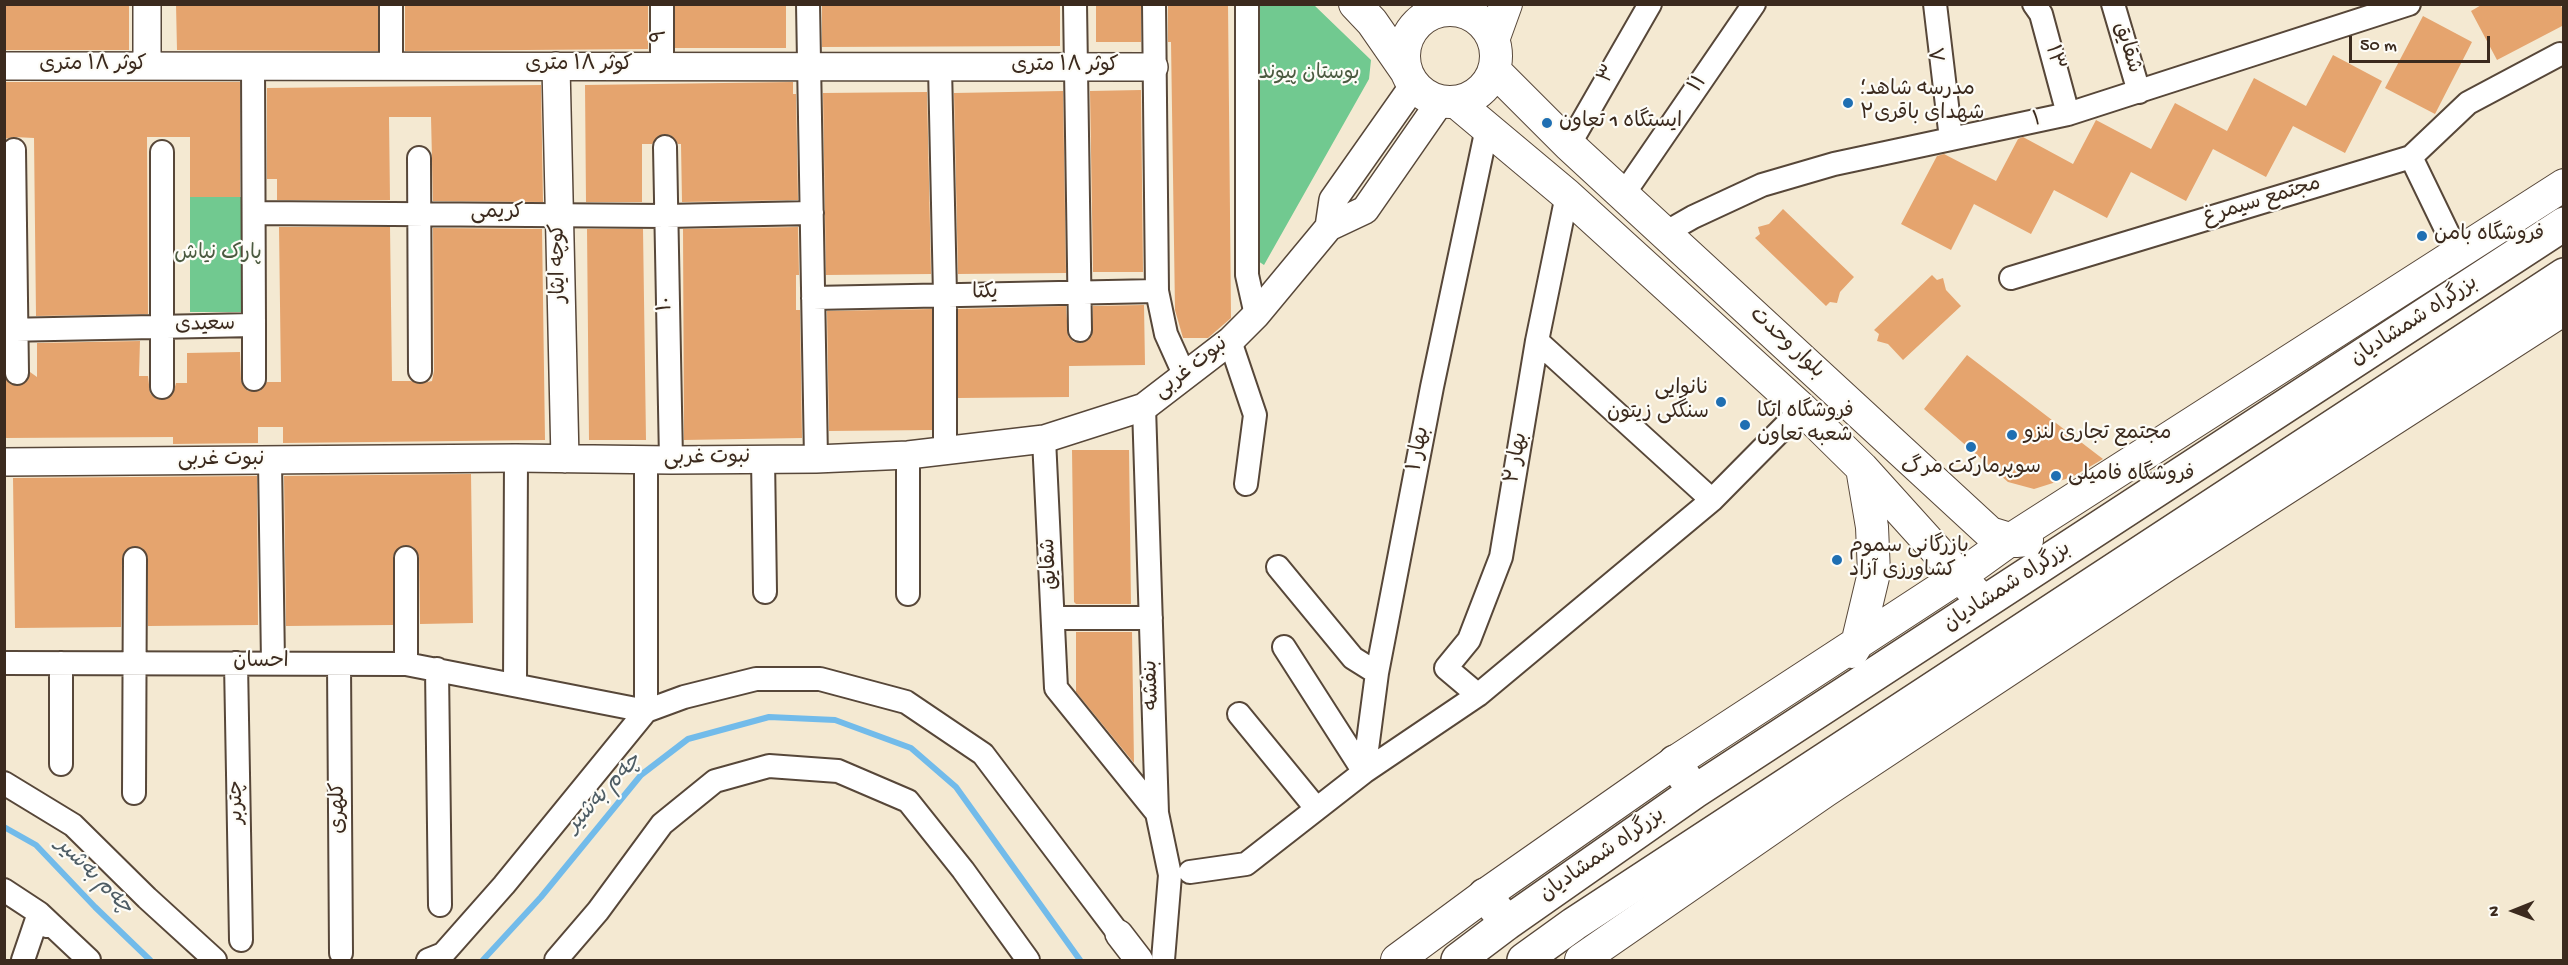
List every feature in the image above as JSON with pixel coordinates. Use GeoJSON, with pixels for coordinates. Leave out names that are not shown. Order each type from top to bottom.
{"type":"FeatureCollection","features":[{"type":"Feature","properties":{"kind":"highway","name":"بزرگراه شمشادیان"},"geometry":{"type":"LineString","coordinates":[[1458,960],[1694,792],[2564,224]]}},
{"type":"Feature","properties":{"kind":"highway","name":"بزرگراه شمشادیان"},"geometry":{"type":"LineString","coordinates":[[1524,960],[1583,917],[2564,275]]}},
{"type":"Feature","properties":{"kind":"highway"},"geometry":{"type":"LineString","coordinates":[[1675,762],[1694,792]]}},
{"type":"Feature","properties":{"kind":"highway"},"geometry":{"type":"LineString","coordinates":[[1485,895],[1507,923]]}},
{"type":"Feature","properties":{"kind":"main road"},"geometry":{"type":"LineString","coordinates":[[1355,4],[1372,22],[1410,78],[1426,96],[1448,102],[1469,99],[1480,92],[1494,55],[1506,4]]}},
{"type":"Feature","properties":{"kind":"main road"},"geometry":{"type":"LineString","coordinates":[[1410,78],[1405,50],[1412,29],[1423,19],[1442,8],[1462,11],[1481,22],[1494,55]]}},
{"type":"Feature","properties":{"kind":"main road","name":"بلوار وحدت"},"geometry":{"type":"LineString","coordinates":[[1494,55],[1569,145],[1990,533],[2010,540]]}},
{"type":"Feature","properties":{"kind":"main road","name":"بلوار وحدت"},"geometry":{"type":"LineString","coordinates":[[1448,102],[1487,128],[1567,195],[1802,409],[1862,468],[1984,604]]}},
{"type":"Feature","properties":{"kind":"main road"},"geometry":{"type":"LineString","coordinates":[[1397,960],[1485,895],[1675,762],[1960,576],[2010,540],[2564,185]]}},
{"type":"Feature","properties":{"kind":"main road"},"geometry":{"type":"LineString","coordinates":[[2396,293],[2415,321]]}},
{"type":"Feature","properties":{"kind":"main road"},"geometry":{"type":"LineString","coordinates":[[1581,960],[1825,791],[2165,566],[2564,309]]}},
{"type":"Feature","properties":{"kind":"main road"},"geometry":{"type":"LineString","coordinates":[[1804,719],[1857,644],[1874,573],[1872,527],[1862,468]]}},
{"type":"Feature","properties":{"kind":"main road"},"geometry":{"type":"LineString","coordinates":[[1933,546],[1950,553],[1969,550],[1974,538],[1972,515]]}},
{"type":"Feature","properties":{"kind":"main road"},"geometry":{"type":"LineString","coordinates":[[2010,540],[2062,535],[2110,522]]}},
{"type":"Feature","properties":{"kind":"main road"},"geometry":{"type":"LineString","coordinates":[[2120,596],[2126,561],[2165,566]]}},
{"type":"Feature","properties":{"kind":"street"},"geometry":{"type":"LineString","coordinates":[[147,4],[147,66]]}},
{"type":"Feature","properties":{"kind":"street"},"geometry":{"type":"LineString","coordinates":[[391,4],[391,66]]}},
{"type":"Feature","properties":{"kind":"street","name":"۹"},"geometry":{"type":"LineString","coordinates":[[662,67],[663,4]]}},
{"type":"Feature","properties":{"kind":"street"},"geometry":{"type":"LineString","coordinates":[[808,4],[816,459]]}},
{"type":"Feature","properties":{"kind":"street"},"geometry":{"type":"LineString","coordinates":[[1075,4],[1080,330]]}},
{"type":"Feature","properties":{"kind":"street"},"geometry":{"type":"LineString","coordinates":[[1154,4],[1157,291],[1166,334],[1184,374]]}},
{"type":"Feature","properties":{"kind":"street"},"geometry":{"type":"LineString","coordinates":[[1247,4],[1247,275],[1256,315]]}},
{"type":"Feature","properties":{"kind":"street","name":"۳"},"geometry":{"type":"LineString","coordinates":[[1569,145],[1650,4]]}},
{"type":"Feature","properties":{"kind":"street","name":"۱۱"},"geometry":{"type":"LineString","coordinates":[[1623,195],[1754,4]]}},
{"type":"Feature","properties":{"kind":"street","name":"۸"},"geometry":{"type":"LineString","coordinates":[[1935,4],[1951,139]]}},
{"type":"Feature","properties":{"kind":"street","name":"۱۳"},"geometry":{"type":"LineString","coordinates":[[2034,4],[2041,14],[2068,114]]}},
{"type":"Feature","properties":{"kind":"street","name":"شقایق"},"geometry":{"type":"LineString","coordinates":[[2113,4],[2139,92]]}},
{"type":"Feature","properties":{"kind":"street","name":"۱"},"geometry":{"type":"LineString","coordinates":[[1665,233],[1693,217],[1762,185],[1834,164],[2068,114],[2139,92],[2373,10],[2409,4]]}},
{"type":"Feature","properties":{"kind":"street"},"geometry":{"type":"LineString","coordinates":[[2458,254],[2411,157],[2468,103],[2560,54]]}},
{"type":"Feature","properties":{"kind":"street","name":"کوثر ۱۸ متری"},"geometry":{"type":"LineString","coordinates":[[4,66],[1154,67]]}},
{"type":"Feature","properties":{"kind":"street","name":"سعیدی"},"geometry":{"type":"LineString","coordinates":[[10,330],[254,326],[253,66]]}},
{"type":"Feature","properties":{"kind":"street","name":"کوچه ایثار"},"geometry":{"type":"LineString","coordinates":[[556,66],[565,459]]}},
{"type":"Feature","properties":{"kind":"street"},"geometry":{"type":"LineString","coordinates":[[940,67],[945,295],[945,450]]}},
{"type":"Feature","properties":{"kind":"street","name":"نبوت غربی"},"geometry":{"type":"LineString","coordinates":[[1329,226],[1333,200],[1410,78]]}},
{"type":"Feature","properties":{"kind":"street","name":"نبوت غربی"},"geometry":{"type":"LineString","coordinates":[[4,462],[516,458],[816,459],[908,455],[1044,439],[1144,407],[1184,374],[1230,341],[1256,315],[1329,226],[1365,210],[1448,102]]}},
{"type":"Feature","properties":{"kind":"street","name":"بهار ۱"},"geometry":{"type":"LineString","coordinates":[[1364,772],[1377,673],[1432,387],[1487,128]]}},
{"type":"Feature","properties":{"kind":"street","name":"۱۰"},"geometry":{"type":"LineString","coordinates":[[646,711],[658,460],[666,216],[665,147]]}},
{"type":"Feature","properties":{"kind":"street"},"geometry":{"type":"LineString","coordinates":[[14,150],[10,330],[17,373]]}},
{"type":"Feature","properties":{"kind":"street"},"geometry":{"type":"LineString","coordinates":[[162,152],[162,387]]}},
{"type":"Feature","properties":{"kind":"street","name":"مجتمع سیمرغ"},"geometry":{"type":"LineString","coordinates":[[2011,278],[2411,157]]}},
{"type":"Feature","properties":{"kind":"street"},"geometry":{"type":"LineString","coordinates":[[419,158],[420,371]]}},
{"type":"Feature","properties":{"kind":"street","name":"بهار ۲"},"geometry":{"type":"LineString","coordinates":[[1478,695],[1446,668],[1468,639],[1501,557],[1537,341],[1567,195]]}},
{"type":"Feature","properties":{"kind":"street","name":"کریمی"},"geometry":{"type":"LineString","coordinates":[[255,213],[666,216],[812,213]]}},
{"type":"Feature","properties":{"kind":"street","name":"یکتا"},"geometry":{"type":"LineString","coordinates":[[813,298],[1157,291]]}},
{"type":"Feature","properties":{"kind":"street"},"geometry":{"type":"LineString","coordinates":[[254,326],[254,379]]}},
{"type":"Feature","properties":{"kind":"street"},"geometry":{"type":"LineString","coordinates":[[1230,341],[1255,415],[1246,484]]}},
{"type":"Feature","properties":{"kind":"street"},"geometry":{"type":"LineString","coordinates":[[1537,341],[1713,500]]}},
{"type":"Feature","properties":{"kind":"street","name":"بنفشه"},"geometry":{"type":"LineString","coordinates":[[1144,407],[1157,813],[1170,875],[1162,960]]}},
{"type":"Feature","properties":{"kind":"street"},"geometry":{"type":"LineString","coordinates":[[1190,872],[1246,864],[1364,772],[1478,695],[1713,500],[1802,409]]}},
{"type":"Feature","properties":{"kind":"street","name":"شقایق"},"geometry":{"type":"LineString","coordinates":[[1044,439],[1056,688],[1157,813]]}},
{"type":"Feature","properties":{"kind":"street"},"geometry":{"type":"LineString","coordinates":[[908,455],[908,594]]}},
{"type":"Feature","properties":{"kind":"street"},"geometry":{"type":"LineString","coordinates":[[515,684],[516,458]]}},
{"type":"Feature","properties":{"kind":"street"},"geometry":{"type":"LineString","coordinates":[[763,458],[765,592]]}},
{"type":"Feature","properties":{"kind":"street"},"geometry":{"type":"LineString","coordinates":[[270,461],[273,663]]}},
{"type":"Feature","properties":{"kind":"street"},"geometry":{"type":"LineString","coordinates":[[406,558],[406,664]]}},
{"type":"Feature","properties":{"kind":"street"},"geometry":{"type":"LineString","coordinates":[[134,793],[135,559]]}},
{"type":"Feature","properties":{"kind":"street"},"geometry":{"type":"LineString","coordinates":[[1278,567],[1353,658],[1377,673]]}},
{"type":"Feature","properties":{"kind":"street"},"geometry":{"type":"LineString","coordinates":[[1053,618],[1151,618]]}},
{"type":"Feature","properties":{"kind":"street"},"geometry":{"type":"LineString","coordinates":[[1284,647],[1364,772]]}},
{"type":"Feature","properties":{"kind":"street","name":"احسان"},"geometry":{"type":"LineString","coordinates":[[4,663],[406,664],[646,711]]}},
{"type":"Feature","properties":{"kind":"street"},"geometry":{"type":"LineString","coordinates":[[61,663],[61,764]]}},
{"type":"Feature","properties":{"kind":"street","name":"چتربر"},"geometry":{"type":"LineString","coordinates":[[236,663],[241,940]]}},
{"type":"Feature","properties":{"kind":"street","name":"کلهری"},"geometry":{"type":"LineString","coordinates":[[339,664],[342,953]]}},
{"type":"Feature","properties":{"kind":"street"},"geometry":{"type":"LineString","coordinates":[[437,669],[440,905]]}},
{"type":"Feature","properties":{"kind":"street"},"geometry":{"type":"LineString","coordinates":[[428,960],[443,954],[504,885],[646,711],[684,697],[756,679],[820,679],[906,702],[983,753],[1139,960]]}},
{"type":"Feature","properties":{"kind":"street"},"geometry":{"type":"LineString","coordinates":[[1239,714],[1316,808]]}},
{"type":"Feature","properties":{"kind":"street"},"geometry":{"type":"LineString","coordinates":[[556,960],[598,911],[662,824],[715,781],[769,766],[838,771],[908,801],[963,870],[1028,960]]}},
{"type":"Feature","properties":{"kind":"street"},"geometry":{"type":"LineString","coordinates":[[4,783],[73,825],[147,898],[215,960]]}},
{"type":"Feature","properties":{"kind":"street"},"geometry":{"type":"LineString","coordinates":[[4,890],[39,913],[89,960]]}},
{"type":"Feature","properties":{"kind":"street"},"geometry":{"type":"LineString","coordinates":[[23,960],[39,913]]}},
{"type":"Feature","properties":{"kind":"street"},"geometry":{"type":"LineString","coordinates":[[39,913],[68,960]]}},
{"type":"Feature","properties":{"kind":"green space","name":"بوستان پیوند"},"geometry":{"type":"Polygon","coordinates":[[[1254,5],[1314,5],[1371,60],[1369,79],[1264,265],[1255,259],[1254,5]]]}},
{"type":"Feature","properties":{"kind":"green space","name":"پارک نیاش"},"geometry":{"type":"Polygon","coordinates":[[[190,197],[246,197],[246,312],[190,312],[190,197]]]}},
{"type":"Feature","properties":{"kind":"building"},"geometry":{"type":"Polygon","coordinates":[[[4,4],[129,4],[129,50],[4,50],[4,4]]]}},
{"type":"Feature","properties":{"kind":"building"},"geometry":{"type":"Polygon","coordinates":[[[176,4],[378,4],[378,51],[177,50],[176,4]]]}},
{"type":"Feature","properties":{"kind":"building"},"geometry":{"type":"Polygon","coordinates":[[[405,4],[648,4],[648,49],[405,51],[405,4]]]}},
{"type":"Feature","properties":{"kind":"building"},"geometry":{"type":"Polygon","coordinates":[[[675,4],[786,4],[786,48],[675,48],[675,4]]]}},
{"type":"Feature","properties":{"kind":"building"},"geometry":{"type":"Polygon","coordinates":[[[822,4],[1060,4],[1060,46],[822,47],[822,4]]]}},
{"type":"Feature","properties":{"kind":"building"},"geometry":{"type":"Polygon","coordinates":[[[1096,4],[1141,4],[1141,42],[1096,42],[1096,4]]]}},
{"type":"Feature","properties":{"kind":"building"},"geometry":{"type":"Polygon","coordinates":[[[1168,4],[1228,4],[1231,318],[1208,338],[1183,338],[1175,310],[1171,42],[1168,42],[1168,4]]]}},
{"type":"Feature","properties":{"kind":"building"},"geometry":{"type":"Polygon","coordinates":[[[2483,4],[2560,4],[2564,12],[2564,25],[2497,60],[2471,11],[2483,4]]]}},
{"type":"Feature","properties":{"kind":"building"},"geometry":{"type":"Polygon","coordinates":[[[2423,16],[2472,42],[2435,114],[2385,88],[2423,16]]]}},
{"type":"Feature","properties":{"kind":"building"},"geometry":{"type":"Polygon","coordinates":[[[2333,55],[2382,81],[2345,153],[2293,126],[2266,177],[2213,149],[2186,201],[2131,172],[2107,218],[2054,190],[2031,234],[1974,204],[1951,250],[1901,224],[1937,156],[1944,154],[1996,181],[2018,139],[2023,137],[2073,164],[2096,120],[2151,149],[2175,103],[2227,131],[2254,78],[2306,106],[2333,55]]]}},
{"type":"Feature","properties":{"kind":"building"},"geometry":{"type":"Polygon","coordinates":[[[4,82],[240,82],[240,197],[190,197],[190,137],[147,137],[148,314],[36,316],[34,138],[4,139],[4,82]]]}},
{"type":"Feature","properties":{"kind":"building"},"geometry":{"type":"Polygon","coordinates":[[[793,82],[793,94],[796,94],[798,200],[682,202],[681,144],[678,144],[672,136],[665,134],[658,136],[652,144],[642,144],[642,202],[586,202],[585,85],[793,82]]]}},
{"type":"Feature","properties":{"kind":"building"},"geometry":{"type":"Polygon","coordinates":[[[541,85],[543,202],[433,201],[431,117],[389,117],[390,200],[277,200],[277,179],[267,179],[267,88],[541,85]]]}},
{"type":"Feature","properties":{"kind":"building"},"geometry":{"type":"Polygon","coordinates":[[[1141,90],[1143,272],[1093,272],[1090,91],[1141,90]]]}},
{"type":"Feature","properties":{"kind":"building"},"geometry":{"type":"Polygon","coordinates":[[[1063,91],[1066,273],[958,274],[954,93],[1063,91]]]}},
{"type":"Feature","properties":{"kind":"building"},"geometry":{"type":"Polygon","coordinates":[[[927,92],[931,274],[826,275],[823,93],[927,92]]]}},
{"type":"Feature","properties":{"kind":"building"},"geometry":{"type":"Polygon","coordinates":[[[1783,209],[1854,277],[1840,292],[1837,303],[1830,302],[1826,306],[1755,238],[1760,234],[1758,227],[1769,224],[1783,209]]]}},
{"type":"Feature","properties":{"kind":"building"},"geometry":{"type":"Polygon","coordinates":[[[279,227],[390,227],[392,381],[411,381],[419,384],[432,381],[434,371],[433,228],[542,229],[545,440],[283,443],[283,427],[258,427],[258,443],[173,444],[173,437],[4,438],[4,377],[10,384],[17,386],[28,380],[30,372],[37,377],[37,343],[140,341],[139,376],[148,376],[150,393],[161,400],[173,394],[176,383],[187,383],[187,353],[240,352],[241,380],[248,391],[260,391],[267,382],[281,382],[279,227]]]}},
{"type":"Feature","properties":{"kind":"building"},"geometry":{"type":"Polygon","coordinates":[[[798,227],[799,275],[796,275],[796,310],[800,310],[802,438],[684,440],[683,229],[798,227]]]}},
{"type":"Feature","properties":{"kind":"building"},"geometry":{"type":"Polygon","coordinates":[[[587,229],[643,229],[646,440],[589,440],[587,229]]]}},
{"type":"Feature","properties":{"kind":"building"},"geometry":{"type":"Polygon","coordinates":[[[1932,275],[1937,280],[1943,278],[1946,290],[1961,306],[1903,360],[1888,344],[1877,341],[1879,334],[1874,330],[1932,275]]]}},
{"type":"Feature","properties":{"kind":"building"},"geometry":{"type":"Polygon","coordinates":[[[1144,305],[1145,365],[1069,366],[1069,397],[958,398],[958,309],[1066,306],[1068,336],[1074,342],[1081,343],[1092,336],[1093,306],[1144,305]]]}},
{"type":"Feature","properties":{"kind":"building"},"geometry":{"type":"Polygon","coordinates":[[[932,309],[932,430],[829,431],[827,311],[932,309]]]}},
{"type":"Feature","properties":{"kind":"building","name":"مجتمع تجاری لنزو"},"geometry":{"type":"Polygon","coordinates":[[[1967,355],[2103,459],[2072,477],[2034,489],[2008,482],[1924,409],[1967,355]]]}},
{"type":"Feature","properties":{"kind":"building"},"geometry":{"type":"Polygon","coordinates":[[[1072,450],[1129,450],[1131,604],[1076,604],[1074,602],[1072,450]]]}},
{"type":"Feature","properties":{"kind":"building"},"geometry":{"type":"Polygon","coordinates":[[[471,474],[473,623],[420,624],[419,557],[413,547],[405,545],[395,551],[393,557],[393,625],[286,626],[284,476],[471,474]]]}},
{"type":"Feature","properties":{"kind":"building"},"geometry":{"type":"Polygon","coordinates":[[[257,476],[258,625],[148,626],[148,558],[142,548],[134,546],[124,552],[122,558],[121,627],[15,628],[13,478],[257,476]]]}},
{"type":"Feature","properties":{"kind":"building"},"geometry":{"type":"Polygon","coordinates":[[[1076,632],[1132,632],[1134,763],[1076,692],[1076,632]]]}},
{"type":"Feature","properties":{"kind":"waterway","name":"چەم بەشیر"},"geometry":{"type":"LineString","coordinates":[[483,960],[541,897],[641,775],[688,739],[769,717],[835,720],[911,748],[956,787],[1080,960]]}},
{"type":"Feature","properties":{"kind":"waterway","name":"چەم بەشیر"},"geometry":{"type":"LineString","coordinates":[[4,827],[36,845],[150,960]]}},
{"type":"Feature","properties":{"kind":"place","name":"مدرسه شاهد؛ شهدای باقری۲"},"geometry":{"type":"Point","coordinates":[1848,103]}},
{"type":"Feature","properties":{"kind":"place","name":"ایستگاه 1 تعاون"},"geometry":{"type":"Point","coordinates":[1547,123]}},
{"type":"Feature","properties":{"kind":"place","name":"فروشگاه بامن"},"geometry":{"type":"Point","coordinates":[2422,236]}},
{"type":"Feature","properties":{"kind":"place","name":"نانوایی سنگکی زیتون"},"geometry":{"type":"Point","coordinates":[1721,402]}},
{"type":"Feature","properties":{"kind":"place","name":"فروشگاه اتکا شعبه تعاون"},"geometry":{"type":"Point","coordinates":[1745,425]}},
{"type":"Feature","properties":{"kind":"place","name":"مجتمع تجاری لنزو"},"geometry":{"type":"Point","coordinates":[2012,435]}},
{"type":"Feature","properties":{"kind":"place","name":"سوپرمارکت مرگ"},"geometry":{"type":"Point","coordinates":[1971,447]}},
{"type":"Feature","properties":{"kind":"place","name":"فروشگاه فامیلی"},"geometry":{"type":"Point","coordinates":[2056,476]}},
{"type":"Feature","properties":{"kind":"place","name":"بازرگانی سموم کشاورزی آزاد"},"geometry":{"type":"Point","coordinates":[1837,560]}}]}
